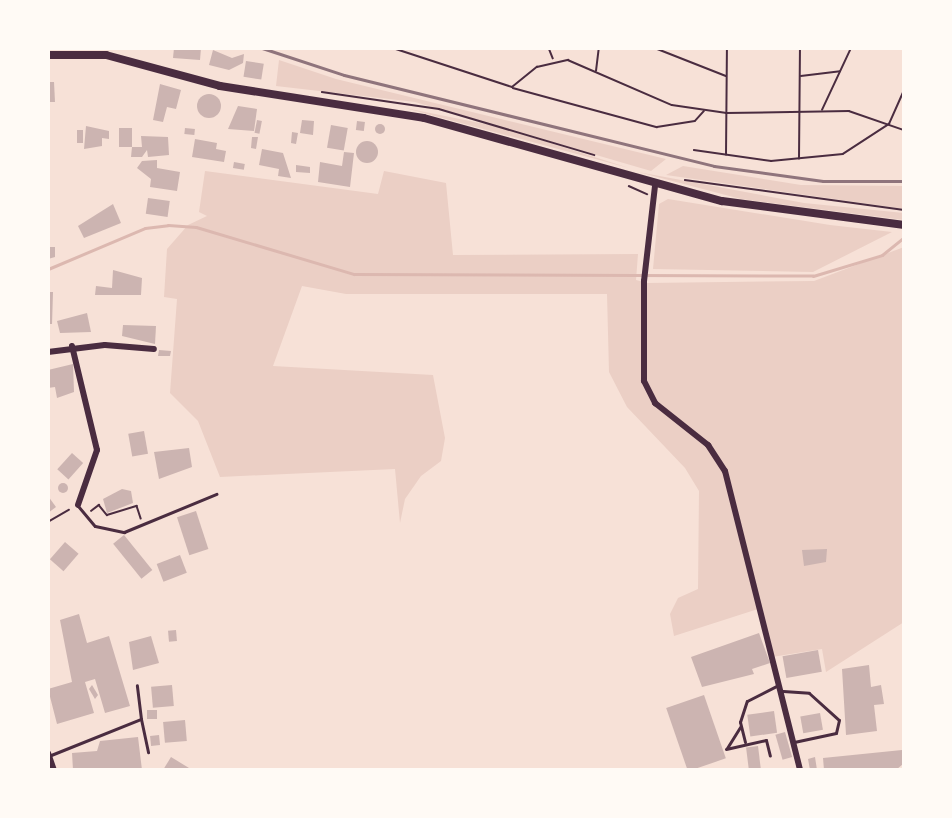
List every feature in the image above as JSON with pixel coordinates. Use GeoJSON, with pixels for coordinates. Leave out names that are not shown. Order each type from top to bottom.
{"type":"FeatureCollection","features":[{"type":"Feature","properties":{"kind":"street"},"geometry":{"type":"LineString","coordinates":[[48,55],[61,51],[88,51],[220,86],[424,118],[655,186],[832,219],[904,225]]}},
{"type":"Feature","properties":{"kind":"street"},"geometry":{"type":"LineString","coordinates":[[655,186],[644,281],[644,381],[655,403],[719,457],[782,688],[800,770]]}},
{"type":"Feature","properties":{"kind":"street"},"geometry":{"type":"LineString","coordinates":[[48,352],[72,346],[154,349]]}},
{"type":"Feature","properties":{"kind":"street"},"geometry":{"type":"LineString","coordinates":[[72,346],[97,450],[78,505]]}},
{"type":"Feature","properties":{"kind":"street"},"geometry":{"type":"LineString","coordinates":[[49,755],[54,770]]}},
{"type":"Feature","properties":{"kind":"lane"},"geometry":{"type":"LineString","coordinates":[[115,58],[116,48]]}},
{"type":"Feature","properties":{"kind":"lane"},"geometry":{"type":"LineString","coordinates":[[78,505],[87,520],[124,532],[216,494]]}},
{"type":"Feature","properties":{"kind":"lane"},"geometry":{"type":"LineString","coordinates":[[137,685],[148,752]]}},
{"type":"Feature","properties":{"kind":"lane"},"geometry":{"type":"LineString","coordinates":[[770,756],[766,740],[745,742],[726,749],[738,737],[755,693],[782,688],[809,693],[839,720],[836,733],[794,742]]}},
{"type":"Feature","properties":{"kind":"lane"},"geometry":{"type":"LineString","coordinates":[[49,755],[141,719]]}},
{"type":"Feature","properties":{"kind":"lane"},"geometry":{"type":"LineString","coordinates":[[741,725],[745,742]]}},
{"type":"Feature","properties":{"kind":"path"},"geometry":{"type":"LineString","coordinates":[[393,48],[512,87],[657,127],[695,121],[705,110]]}},
{"type":"Feature","properties":{"kind":"path"},"geometry":{"type":"LineString","coordinates":[[549,48],[553,59]]}},
{"type":"Feature","properties":{"kind":"path"},"geometry":{"type":"LineString","coordinates":[[596,71],[598,48]]}},
{"type":"Feature","properties":{"kind":"path"},"geometry":{"type":"LineString","coordinates":[[655,48],[726,77]]}},
{"type":"Feature","properties":{"kind":"path"},"geometry":{"type":"LineString","coordinates":[[726,156],[727,48]]}},
{"type":"Feature","properties":{"kind":"path"},"geometry":{"type":"LineString","coordinates":[[799,160],[800,48]]}},
{"type":"Feature","properties":{"kind":"path"},"geometry":{"type":"LineString","coordinates":[[822,111],[851,48]]}},
{"type":"Feature","properties":{"kind":"path"},"geometry":{"type":"LineString","coordinates":[[512,87],[553,59],[596,71],[672,105],[726,113],[799,115],[822,111],[849,111],[904,130]]}},
{"type":"Feature","properties":{"kind":"path"},"geometry":{"type":"LineString","coordinates":[[800,76],[841,70]]}},
{"type":"Feature","properties":{"kind":"path"},"geometry":{"type":"LineString","coordinates":[[694,150],[726,156],[799,160],[855,150],[889,124],[904,92]]}},
{"type":"Feature","properties":{"kind":"path"},"geometry":{"type":"LineString","coordinates":[[673,177],[820,203],[904,210]]}},
{"type":"Feature","properties":{"kind":"path"},"geometry":{"type":"LineString","coordinates":[[48,522],[78,505]]}},
{"type":"Feature","properties":{"kind":"path"},"geometry":{"type":"LineString","coordinates":[[94,509],[99,505],[107,515],[137,506],[141,516]]}},
{"type":"Feature","properties":{"kind":"path"},"geometry":{"type":"LineString","coordinates":[[48,704],[48,724]]}},
{"type":"Feature","properties":{"kind":"shaded area"},"geometry":{"type":"Polygon","coordinates":[[[279,60],[336,79],[666,159],[651,171],[415,102],[276,86],[279,60]]]}},
{"type":"Feature","properties":{"kind":"shaded area"},"geometry":{"type":"Polygon","coordinates":[[[405,108],[500,127],[629,168],[405,108]]]}},
{"type":"Feature","properties":{"kind":"shaded area"},"geometry":{"type":"Polygon","coordinates":[[[683,166],[801,185],[904,186],[904,209],[666,175],[683,166]]]}},
{"type":"Feature","properties":{"kind":"shaded area"},"geometry":{"type":"Polygon","coordinates":[[[205,171],[378,194],[384,171],[446,183],[453,255],[638,254],[636,280],[647,283],[814,281],[904,247],[904,622],[826,672],[822,649],[772,657],[758,609],[674,636],[670,614],[678,598],[698,589],[699,491],[685,468],[627,407],[609,372],[607,294],[346,294],[302,286],[273,366],[433,375],[445,438],[441,461],[421,476],[405,499],[400,523],[395,469],[220,477],[198,421],[170,393],[177,299],[164,297],[167,249],[188,225],[207,216],[199,212],[205,171]]]}},
{"type":"Feature","properties":{"kind":"shaded area"},"geometry":{"type":"Polygon","coordinates":[[[638,172],[804,203],[904,213],[904,220],[741,199],[638,172]]]}},
{"type":"Feature","properties":{"kind":"shaded area"},"geometry":{"type":"Polygon","coordinates":[[[668,199],[830,225],[892,232],[813,272],[653,269],[659,204],[668,199]]]}},
{"type":"Feature","properties":{"kind":"building"},"geometry":{"type":"Polygon","coordinates":[[[174,48],[201,48],[200,60],[173,58],[174,48]]]}},
{"type":"Feature","properties":{"kind":"building"},"geometry":{"type":"Polygon","coordinates":[[[213,50],[232,58],[244,54],[243,63],[229,70],[209,65],[213,50]]]}},
{"type":"Feature","properties":{"kind":"building"},"geometry":{"type":"Polygon","coordinates":[[[246,61],[264,64],[261,80],[243,77],[246,61]]]}},
{"type":"Feature","properties":{"kind":"building"},"geometry":{"type":"Polygon","coordinates":[[[48,82],[54,82],[55,102],[48,102],[48,82]]]}},
{"type":"Feature","properties":{"kind":"building"},"geometry":{"type":"Polygon","coordinates":[[[160,84],[181,90],[176,109],[167,107],[163,122],[153,120],[160,84]]]}},
{"type":"Feature","properties":{"kind":"building"},"geometry":{"type":"Polygon","coordinates":[[[209,94],[214,95],[220,101],[220,111],[214,117],[209,118],[204,117],[198,111],[197,106],[198,101],[204,95],[209,94]]]}},
{"type":"Feature","properties":{"kind":"building"},"geometry":{"type":"Polygon","coordinates":[[[238,106],[257,109],[254,131],[228,129],[238,106]]]}},
{"type":"Feature","properties":{"kind":"building"},"geometry":{"type":"Polygon","coordinates":[[[257,120],[262,121],[259,134],[255,133],[257,120]]]}},
{"type":"Feature","properties":{"kind":"building"},"geometry":{"type":"Polygon","coordinates":[[[302,120],[314,121],[313,135],[300,133],[302,120]]]}},
{"type":"Feature","properties":{"kind":"building"},"geometry":{"type":"Polygon","coordinates":[[[357,121],[365,122],[364,131],[356,130],[357,121]]]}},
{"type":"Feature","properties":{"kind":"building"},"geometry":{"type":"Polygon","coordinates":[[[380,124],[385,129],[380,134],[375,129],[380,124]]]}},
{"type":"Feature","properties":{"kind":"building"},"geometry":{"type":"Polygon","coordinates":[[[331,125],[348,128],[344,151],[327,148],[331,125]]]}},
{"type":"Feature","properties":{"kind":"building"},"geometry":{"type":"Polygon","coordinates":[[[86,126],[109,131],[109,139],[102,138],[102,146],[84,149],[86,126]]]}},
{"type":"Feature","properties":{"kind":"building"},"geometry":{"type":"Polygon","coordinates":[[[119,128],[132,128],[132,147],[119,147],[119,128]]]}},
{"type":"Feature","properties":{"kind":"building"},"geometry":{"type":"Polygon","coordinates":[[[185,128],[195,129],[194,135],[184,134],[185,128]]]}},
{"type":"Feature","properties":{"kind":"building"},"geometry":{"type":"Polygon","coordinates":[[[77,130],[83,130],[83,143],[77,143],[77,130]]]}},
{"type":"Feature","properties":{"kind":"building"},"geometry":{"type":"Polygon","coordinates":[[[292,132],[298,133],[296,144],[291,143],[292,132]]]}},
{"type":"Feature","properties":{"kind":"building"},"geometry":{"type":"Polygon","coordinates":[[[141,136],[168,137],[169,155],[148,157],[147,150],[142,157],[131,157],[132,147],[142,147],[141,136]]]}},
{"type":"Feature","properties":{"kind":"building"},"geometry":{"type":"Polygon","coordinates":[[[252,137],[258,137],[256,149],[251,148],[252,137]]]}},
{"type":"Feature","properties":{"kind":"building"},"geometry":{"type":"Polygon","coordinates":[[[195,139],[217,143],[216,149],[226,151],[224,162],[192,157],[195,139]]]}},
{"type":"Feature","properties":{"kind":"building"},"geometry":{"type":"Polygon","coordinates":[[[367,141],[375,144],[378,152],[375,160],[367,163],[359,160],[356,152],[359,144],[367,141]]]}},
{"type":"Feature","properties":{"kind":"building"},"geometry":{"type":"Polygon","coordinates":[[[262,149],[283,153],[291,178],[278,176],[279,169],[259,165],[262,149]]]}},
{"type":"Feature","properties":{"kind":"building"},"geometry":{"type":"Polygon","coordinates":[[[344,152],[354,153],[350,187],[318,182],[320,162],[342,166],[344,152]]]}},
{"type":"Feature","properties":{"kind":"building"},"geometry":{"type":"Polygon","coordinates":[[[157,160],[157,168],[180,172],[177,191],[150,187],[151,179],[137,168],[142,161],[157,160]]]}},
{"type":"Feature","properties":{"kind":"building"},"geometry":{"type":"Polygon","coordinates":[[[234,162],[245,164],[244,170],[233,168],[234,162]]]}},
{"type":"Feature","properties":{"kind":"building"},"geometry":{"type":"Polygon","coordinates":[[[296,165],[310,167],[310,173],[296,172],[296,165]]]}},
{"type":"Feature","properties":{"kind":"building"},"geometry":{"type":"Polygon","coordinates":[[[148,198],[170,201],[168,217],[146,214],[148,198]]]}},
{"type":"Feature","properties":{"kind":"building"},"geometry":{"type":"Polygon","coordinates":[[[113,204],[121,223],[84,238],[78,226],[113,204]]]}},
{"type":"Feature","properties":{"kind":"building"},"geometry":{"type":"Polygon","coordinates":[[[48,247],[55,247],[55,257],[48,259],[48,247]]]}},
{"type":"Feature","properties":{"kind":"building"},"geometry":{"type":"Polygon","coordinates":[[[113,270],[142,278],[141,295],[95,295],[96,286],[112,288],[113,270]]]}},
{"type":"Feature","properties":{"kind":"building"},"geometry":{"type":"Polygon","coordinates":[[[48,292],[53,292],[52,324],[48,324],[48,292]]]}},
{"type":"Feature","properties":{"kind":"building"},"geometry":{"type":"Polygon","coordinates":[[[87,313],[91,332],[60,333],[57,321],[87,313]]]}},
{"type":"Feature","properties":{"kind":"building"},"geometry":{"type":"Polygon","coordinates":[[[123,325],[156,326],[155,344],[122,336],[123,325]]]}},
{"type":"Feature","properties":{"kind":"building"},"geometry":{"type":"Polygon","coordinates":[[[159,350],[171,351],[170,356],[158,356],[159,350]]]}},
{"type":"Feature","properties":{"kind":"building"},"geometry":{"type":"Polygon","coordinates":[[[73,364],[74,392],[57,398],[55,387],[48,388],[48,370],[73,364]]]}},
{"type":"Feature","properties":{"kind":"building"},"geometry":{"type":"Polygon","coordinates":[[[144,431],[148,454],[132,456],[128,434],[144,431]]]}},
{"type":"Feature","properties":{"kind":"building"},"geometry":{"type":"Polygon","coordinates":[[[189,448],[192,467],[159,479],[154,452],[189,448]]]}},
{"type":"Feature","properties":{"kind":"building"},"geometry":{"type":"Polygon","coordinates":[[[72,453],[83,463],[68,479],[57,469],[72,453]]]}},
{"type":"Feature","properties":{"kind":"building"},"geometry":{"type":"Polygon","coordinates":[[[63,483],[67,484],[67,492],[63,493],[59,492],[58,488],[59,484],[63,483]]]}},
{"type":"Feature","properties":{"kind":"building"},"geometry":{"type":"Polygon","coordinates":[[[122,489],[131,491],[133,503],[107,513],[103,499],[122,489]]]}},
{"type":"Feature","properties":{"kind":"building"},"geometry":{"type":"Polygon","coordinates":[[[48,496],[56,507],[48,513],[48,496]]]}},
{"type":"Feature","properties":{"kind":"building"},"geometry":{"type":"Polygon","coordinates":[[[196,511],[208,549],[189,555],[177,517],[196,511]]]}},
{"type":"Feature","properties":{"kind":"building"},"geometry":{"type":"Polygon","coordinates":[[[124,535],[152,570],[141,579],[113,544],[124,535]]]}},
{"type":"Feature","properties":{"kind":"building"},"geometry":{"type":"Polygon","coordinates":[[[65,542],[79,554],[63,571],[50,559],[65,542]]]}},
{"type":"Feature","properties":{"kind":"building"},"geometry":{"type":"Polygon","coordinates":[[[827,549],[826,562],[804,566],[802,550],[827,549]]]}},
{"type":"Feature","properties":{"kind":"building"},"geometry":{"type":"Polygon","coordinates":[[[180,555],[187,573],[163,582],[157,564],[180,555]]]}},
{"type":"Feature","properties":{"kind":"building"},"geometry":{"type":"Polygon","coordinates":[[[79,614],[87,643],[109,636],[130,706],[105,713],[95,679],[85,682],[94,713],[57,724],[48,689],[72,682],[60,620],[79,614]]]}},
{"type":"Feature","properties":{"kind":"building"},"geometry":{"type":"Polygon","coordinates":[[[176,630],[177,641],[169,642],[168,631],[176,630]]]}},
{"type":"Feature","properties":{"kind":"building"},"geometry":{"type":"Polygon","coordinates":[[[759,633],[770,663],[752,669],[754,674],[702,687],[691,657],[759,633]]]}},
{"type":"Feature","properties":{"kind":"building"},"geometry":{"type":"Polygon","coordinates":[[[151,636],[159,663],[133,670],[129,642],[151,636]]]}},
{"type":"Feature","properties":{"kind":"building"},"geometry":{"type":"Polygon","coordinates":[[[818,650],[822,672],[786,678],[783,656],[818,650]]]}},
{"type":"Feature","properties":{"kind":"building"},"geometry":{"type":"Polygon","coordinates":[[[869,665],[871,687],[881,685],[884,704],[874,705],[877,731],[846,735],[842,669],[869,665]]]}},
{"type":"Feature","properties":{"kind":"building"},"geometry":{"type":"Polygon","coordinates":[[[92,685],[98,695],[95,699],[89,689],[92,685]]]}},
{"type":"Feature","properties":{"kind":"building"},"geometry":{"type":"Polygon","coordinates":[[[172,685],[174,706],[153,708],[151,687],[172,685]]]}},
{"type":"Feature","properties":{"kind":"building"},"geometry":{"type":"Polygon","coordinates":[[[704,695],[726,758],[688,770],[666,708],[704,695]]]}},
{"type":"Feature","properties":{"kind":"building"},"geometry":{"type":"Polygon","coordinates":[[[147,710],[157,710],[157,719],[147,719],[147,710]]]}},
{"type":"Feature","properties":{"kind":"building"},"geometry":{"type":"Polygon","coordinates":[[[774,711],[777,733],[750,737],[747,715],[774,711]]]}},
{"type":"Feature","properties":{"kind":"building"},"geometry":{"type":"Polygon","coordinates":[[[820,713],[823,730],[803,733],[800,716],[820,713]]]}},
{"type":"Feature","properties":{"kind":"building"},"geometry":{"type":"Polygon","coordinates":[[[185,720],[187,741],[165,743],[163,722],[185,720]]]}},
{"type":"Feature","properties":{"kind":"building"},"geometry":{"type":"Polygon","coordinates":[[[785,732],[792,757],[783,760],[775,735],[785,732]]]}},
{"type":"Feature","properties":{"kind":"building"},"geometry":{"type":"Polygon","coordinates":[[[159,735],[160,745],[151,746],[150,736],[159,735]]]}},
{"type":"Feature","properties":{"kind":"building"},"geometry":{"type":"Polygon","coordinates":[[[138,737],[142,770],[73,770],[72,753],[97,751],[100,741],[138,737]]]}},
{"type":"Feature","properties":{"kind":"building"},"geometry":{"type":"Polygon","coordinates":[[[758,746],[761,769],[749,770],[746,747],[758,746]]]}},
{"type":"Feature","properties":{"kind":"building"},"geometry":{"type":"Polygon","coordinates":[[[902,750],[903,764],[896,770],[824,770],[823,758],[902,750]]]}},
{"type":"Feature","properties":{"kind":"building"},"geometry":{"type":"Polygon","coordinates":[[[171,757],[189,768],[188,770],[163,770],[171,757]]]}},
{"type":"Feature","properties":{"kind":"building"},"geometry":{"type":"Polygon","coordinates":[[[815,757],[817,770],[810,770],[808,759],[815,757]]]}},
{"type":"Feature","properties":{"kind":"waterway"},"geometry":{"type":"LineString","coordinates":[[48,269],[145,228],[168,225],[196,227],[354,274],[813,276],[882,255],[904,237]]}},
{"type":"Feature","properties":{"kind":"railway"},"geometry":{"type":"LineString","coordinates":[[262,48],[344,75],[714,166],[823,181],[904,181]]}}]}
